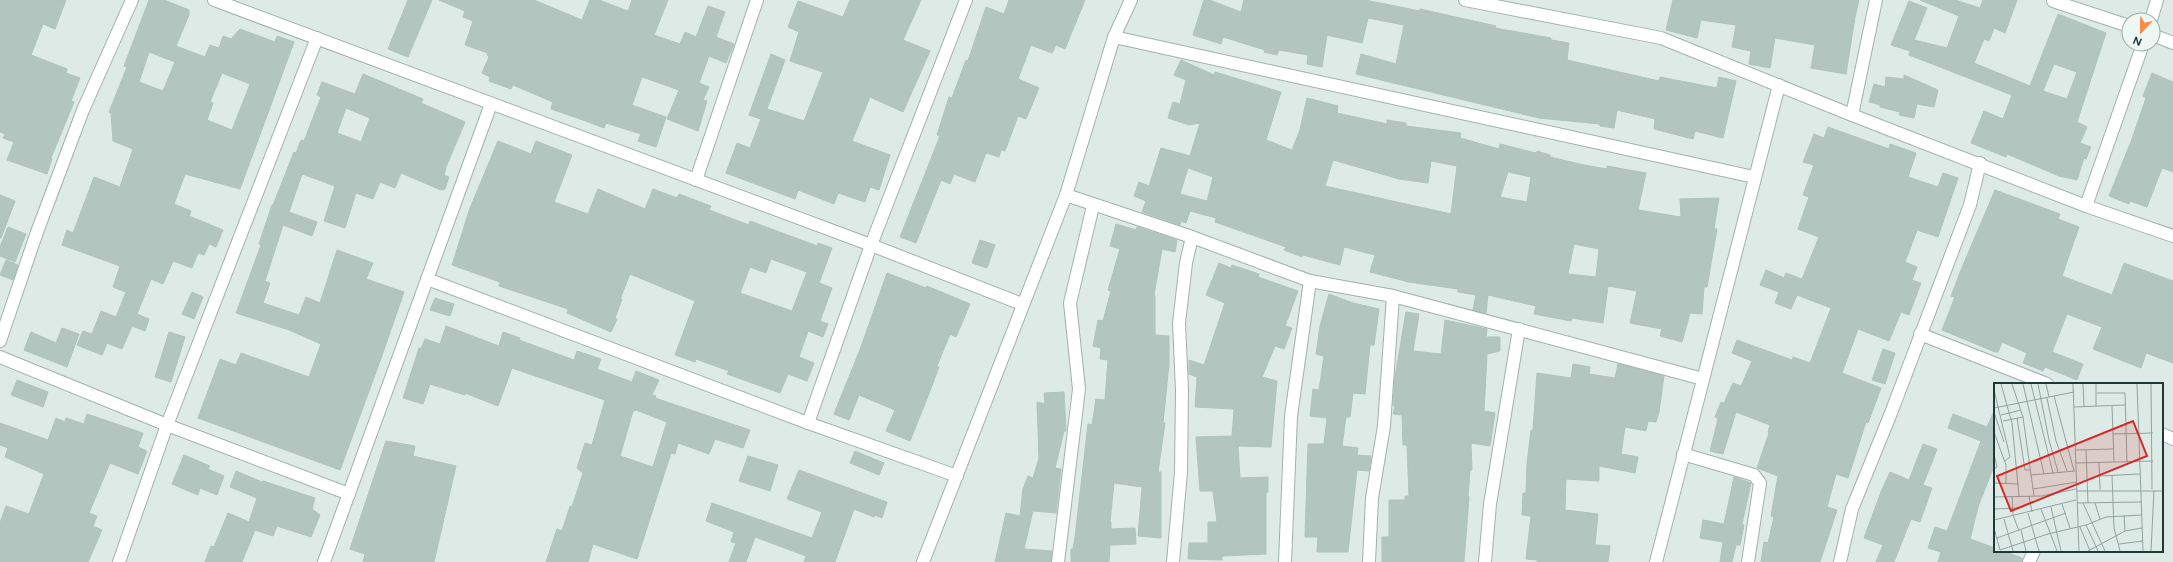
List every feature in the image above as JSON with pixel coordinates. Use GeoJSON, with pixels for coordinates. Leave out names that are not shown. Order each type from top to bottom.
{"type":"FeatureCollection","features":[{"type":"Feature","properties":{"kind":"street"},"geometry":{"type":"LineString","coordinates":[[0,341],[37,232],[83,110],[132,0]]}},
{"type":"Feature","properties":{"kind":"street"},"geometry":{"type":"LineString","coordinates":[[214,0],[871,245],[1022,304]]}},
{"type":"Feature","properties":{"kind":"street"},"geometry":{"type":"LineString","coordinates":[[696,180],[757,0]]}},
{"type":"Feature","properties":{"kind":"street"},"geometry":{"type":"LineString","coordinates":[[808,423],[871,245],[966,0]]}},
{"type":"Feature","properties":{"kind":"street"},"geometry":{"type":"LineString","coordinates":[[923,562],[1022,304],[1066,195],[1114,38],[1131,0]]}},
{"type":"Feature","properties":{"kind":"street"},"geometry":{"type":"LineString","coordinates":[[1465,0],[1661,38],[1852,115],[1980,163],[2086,206],[2173,236]]}},
{"type":"Feature","properties":{"kind":"street"},"geometry":{"type":"LineString","coordinates":[[1852,115],[1876,0]]}},
{"type":"Feature","properties":{"kind":"street"},"geometry":{"type":"LineString","coordinates":[[2153,12],[2156,0]]}},
{"type":"Feature","properties":{"kind":"street"},"geometry":{"type":"LineString","coordinates":[[2053,1],[2121,23]]}},
{"type":"Feature","properties":{"kind":"street"},"geometry":{"type":"LineString","coordinates":[[119,562],[167,425],[317,38]]}},
{"type":"Feature","properties":{"kind":"street"},"geometry":{"type":"LineString","coordinates":[[1114,38],[1754,177]]}},
{"type":"Feature","properties":{"kind":"street"},"geometry":{"type":"LineString","coordinates":[[2161,38],[2173,43]]}},
{"type":"Feature","properties":{"kind":"street"},"geometry":{"type":"LineString","coordinates":[[2086,206],[2140,52]]}},
{"type":"Feature","properties":{"kind":"street"},"geometry":{"type":"LineString","coordinates":[[1656,562],[1754,177],[1779,85]]}},
{"type":"Feature","properties":{"kind":"street"},"geometry":{"type":"LineString","coordinates":[[324,562],[491,104]]}},
{"type":"Feature","properties":{"kind":"street"},"geometry":{"type":"LineString","coordinates":[[1840,562],[1852,509],[1891,413],[1970,205],[1980,163]]}},
{"type":"Feature","properties":{"kind":"street"},"geometry":{"type":"LineString","coordinates":[[1066,195],[1093,206],[1192,236],[1310,281],[1393,296],[1703,379]]}},
{"type":"Feature","properties":{"kind":"street"},"geometry":{"type":"LineString","coordinates":[[1058,562],[1079,389],[1070,303],[1093,206]]}},
{"type":"Feature","properties":{"kind":"street"},"geometry":{"type":"LineString","coordinates":[[1173,562],[1181,472],[1182,390],[1179,323],[1186,263],[1192,236]]}},
{"type":"Feature","properties":{"kind":"street"},"geometry":{"type":"LineString","coordinates":[[427,279],[808,423],[957,476]]}},
{"type":"Feature","properties":{"kind":"street"},"geometry":{"type":"LineString","coordinates":[[1285,562],[1291,416],[1310,281]]}},
{"type":"Feature","properties":{"kind":"street"},"geometry":{"type":"LineString","coordinates":[[1369,562],[1372,498],[1384,426],[1393,296]]}},
{"type":"Feature","properties":{"kind":"street"},"geometry":{"type":"LineString","coordinates":[[1485,562],[1490,504],[1519,329]]}},
{"type":"Feature","properties":{"kind":"street"},"geometry":{"type":"LineString","coordinates":[[1920,334],[2044,383]]}},
{"type":"Feature","properties":{"kind":"street"},"geometry":{"type":"LineString","coordinates":[[0,357],[167,425],[348,494]]}},
{"type":"Feature","properties":{"kind":"street"},"geometry":{"type":"LineString","coordinates":[[2163,434],[2173,439]]}},
{"type":"Feature","properties":{"kind":"street"},"geometry":{"type":"LineString","coordinates":[[1683,454],[1754,476],[1760,483],[1748,562]]}},
{"type":"Feature","properties":{"kind":"street"},"geometry":{"type":"LineString","coordinates":[[2029,562],[2034,552]]}},
{"type":"Feature","properties":{"kind":"building"},"geometry":{"type":"Polygon","coordinates":[[[0,0],[66,0],[55,29],[43,24],[31,55],[67,69],[66,73],[80,78],[71,101],[74,102],[51,158],[52,159],[47,174],[7,160],[14,142],[3,138],[5,134],[0,132],[0,0]]]}},
{"type":"Feature","properties":{"kind":"building"},"geometry":{"type":"Polygon","coordinates":[[[149,0],[164,0],[189,10],[189,15],[176,46],[205,57],[210,45],[219,48],[223,36],[231,39],[240,29],[275,42],[277,36],[294,42],[240,189],[185,174],[174,204],[191,211],[189,216],[223,230],[216,247],[209,244],[204,255],[198,253],[192,268],[173,261],[163,284],[151,279],[137,314],[149,319],[145,331],[132,326],[122,349],[107,343],[102,355],[77,345],[83,331],[92,334],[101,311],[116,317],[126,292],[113,287],[120,266],[62,245],[67,230],[73,233],[94,177],[120,187],[133,149],[113,141],[111,113],[109,112],[127,67],[124,66],[149,0]],[[149,52],[139,82],[163,91],[175,62],[149,52]],[[222,73],[210,102],[213,103],[207,120],[232,130],[250,84],[222,73]]]}},
{"type":"Feature","properties":{"kind":"building"},"geometry":{"type":"Polygon","coordinates":[[[408,0],[432,0],[408,57],[388,49],[408,0]]]}},
{"type":"Feature","properties":{"kind":"building"},"geometry":{"type":"Polygon","coordinates":[[[439,0],[534,0],[582,20],[590,0],[599,0],[628,11],[632,0],[668,0],[654,35],[680,44],[685,32],[696,37],[708,6],[725,12],[716,37],[734,44],[726,63],[709,56],[699,83],[709,87],[703,100],[707,101],[698,131],[667,119],[679,90],[642,77],[632,105],[666,117],[656,147],[638,141],[641,134],[606,123],[604,128],[551,109],[553,102],[513,85],[511,89],[489,81],[490,77],[482,73],[489,57],[487,55],[488,53],[465,45],[473,21],[463,17],[465,11],[439,0]]]}},
{"type":"Feature","properties":{"kind":"building"},"geometry":{"type":"Polygon","coordinates":[[[850,0],[921,0],[903,40],[930,51],[903,112],[870,97],[852,141],[890,155],[879,190],[870,187],[865,202],[838,193],[834,204],[798,190],[795,199],[726,173],[737,143],[750,148],[761,119],[749,115],[771,54],[785,60],[767,109],[804,121],[823,72],[790,61],[799,32],[788,27],[798,1],[843,17],[850,0]]]}},
{"type":"Feature","properties":{"kind":"building"},"geometry":{"type":"Polygon","coordinates":[[[1009,0],[1085,0],[1065,49],[1056,45],[1052,53],[1031,45],[1018,79],[1039,88],[1026,119],[1018,116],[1005,151],[1001,150],[999,157],[986,153],[975,182],[954,174],[950,184],[941,180],[916,243],[900,237],[940,136],[937,135],[949,97],[952,98],[966,60],[968,61],[986,7],[1004,14],[1009,0]]]}},
{"type":"Feature","properties":{"kind":"building"},"geometry":{"type":"Polygon","coordinates":[[[1204,0],[1209,0],[1241,12],[1244,0],[1365,0],[1420,11],[1420,9],[1496,26],[1495,28],[1551,38],[1551,40],[1569,43],[1567,60],[1659,81],[1660,77],[1717,88],[1719,77],[1736,81],[1723,138],[1695,131],[1693,139],[1654,129],[1655,119],[1617,110],[1614,128],[1600,126],[1600,124],[1539,118],[1356,74],[1361,54],[1396,64],[1404,25],[1368,18],[1362,43],[1327,35],[1322,67],[1307,64],[1308,55],[1279,50],[1277,55],[1264,52],[1265,50],[1223,37],[1221,44],[1193,35],[1204,0]]]}},
{"type":"Feature","properties":{"kind":"building"},"geometry":{"type":"Polygon","coordinates":[[[1673,0],[1859,0],[1846,74],[1811,68],[1815,45],[1775,38],[1770,68],[1749,64],[1751,51],[1732,47],[1736,25],[1701,20],[1697,38],[1666,30],[1673,0]]]}},
{"type":"Feature","properties":{"kind":"building"},"geometry":{"type":"Polygon","coordinates":[[[1920,0],[1955,0],[1980,8],[1983,0],[2017,0],[2005,33],[1994,28],[1989,41],[1984,39],[1974,63],[2030,86],[2058,14],[2106,33],[2077,122],[2087,127],[2080,143],[2091,147],[2086,159],[2084,158],[2077,180],[2059,176],[2007,154],[2006,157],[1971,143],[1984,111],[2003,119],[2012,95],[1909,55],[1910,51],[1891,45],[1909,1],[1927,8],[1914,40],[1947,48],[1959,16],[1920,0]],[[2054,64],[2043,91],[2067,99],[2077,72],[2054,64]]]}},
{"type":"Feature","properties":{"kind":"building"},"geometry":{"type":"Polygon","coordinates":[[[1181,60],[1214,75],[1215,72],[1281,92],[1266,140],[1292,150],[1300,130],[1307,98],[1338,106],[1337,113],[1387,124],[1387,120],[1406,123],[1406,126],[1461,133],[1460,138],[1499,149],[1500,144],[1536,153],[1537,151],[1550,155],[1550,157],[1584,165],[1607,169],[1607,166],[1646,173],[1638,210],[1681,217],[1680,199],[1719,198],[1714,228],[1717,229],[1707,287],[1704,287],[1702,314],[1690,313],[1682,342],[1660,336],[1662,329],[1630,323],[1637,291],[1608,286],[1603,323],[1572,318],[1571,321],[1534,314],[1536,306],[1488,295],[1486,313],[1473,310],[1476,295],[1458,292],[1458,289],[1409,282],[1370,272],[1375,255],[1344,247],[1340,265],[1303,255],[1302,257],[1284,250],[1286,247],[1215,222],[1216,218],[1190,211],[1186,223],[1181,221],[1180,225],[1142,212],[1146,201],[1134,196],[1139,182],[1149,186],[1161,148],[1190,156],[1200,123],[1189,125],[1168,118],[1173,102],[1180,104],[1186,80],[1174,75],[1181,60]],[[1333,160],[1325,186],[1451,214],[1457,166],[1431,161],[1428,183],[1399,179],[1333,160]],[[1188,168],[1180,194],[1207,201],[1213,177],[1188,168]],[[1508,172],[1500,197],[1527,202],[1531,177],[1508,172]],[[1574,244],[1568,274],[1596,277],[1599,249],[1574,244]]]}},
{"type":"Feature","properties":{"kind":"building"},"geometry":{"type":"Polygon","coordinates":[[[2152,73],[2173,82],[2173,172],[2162,168],[2147,207],[2130,201],[2129,204],[2109,196],[2132,139],[2146,98],[2143,96],[2152,73]]]}},
{"type":"Feature","properties":{"kind":"building"},"geometry":{"type":"Polygon","coordinates":[[[363,74],[423,99],[421,103],[465,122],[446,167],[444,175],[449,177],[445,189],[441,190],[401,173],[395,188],[380,182],[373,199],[356,193],[345,228],[324,221],[335,186],[302,174],[289,212],[317,222],[312,236],[283,225],[265,281],[270,283],[263,303],[299,315],[306,297],[320,303],[337,250],[373,263],[366,279],[404,292],[340,470],[198,418],[220,359],[236,365],[241,353],[309,377],[321,344],[289,330],[236,313],[261,245],[259,244],[272,205],[294,152],[296,153],[301,140],[304,141],[321,97],[317,95],[322,82],[355,94],[363,74]],[[346,108],[337,133],[361,142],[370,118],[346,108]]]}},
{"type":"Feature","properties":{"kind":"building"},"geometry":{"type":"Polygon","coordinates":[[[1904,75],[1938,90],[1934,107],[1917,104],[1914,118],[1899,115],[1900,112],[1880,107],[1880,105],[1869,102],[1874,84],[1885,87],[1886,77],[1904,79],[1904,75]]]}},
{"type":"Feature","properties":{"kind":"building"},"geometry":{"type":"Polygon","coordinates":[[[1828,127],[1889,149],[1890,144],[1916,153],[1908,177],[1938,187],[1943,173],[1958,178],[1938,237],[1917,230],[1905,262],[1917,267],[1912,280],[1921,283],[1909,315],[1901,312],[1889,341],[1858,329],[1842,373],[1881,388],[1868,423],[1866,422],[1848,478],[1836,474],[1827,507],[1837,510],[1820,562],[1761,562],[1764,542],[1768,543],[1774,517],[1771,516],[1778,476],[1757,468],[1769,433],[1770,425],[1736,412],[1723,454],[1710,451],[1718,419],[1715,417],[1721,402],[1724,403],[1733,383],[1741,386],[1752,361],[1732,353],[1737,340],[1792,360],[1793,357],[1810,363],[1831,308],[1797,295],[1791,309],[1775,303],[1779,292],[1760,285],[1766,270],[1784,278],[1786,273],[1802,279],[1819,237],[1798,229],[1809,197],[1803,195],[1814,165],[1803,162],[1814,134],[1824,138],[1828,127]]]}},
{"type":"Feature","properties":{"kind":"building"},"geometry":{"type":"Polygon","coordinates":[[[498,141],[531,154],[536,141],[572,155],[554,202],[588,214],[598,189],[645,209],[653,189],[677,198],[679,194],[711,206],[709,210],[749,225],[750,221],[817,246],[818,243],[832,248],[819,283],[832,288],[820,321],[828,324],[823,337],[808,331],[799,357],[814,363],[807,381],[788,374],[780,393],[727,374],[729,371],[696,359],[695,362],[675,355],[695,301],[630,274],[620,299],[622,299],[615,318],[617,319],[611,332],[567,313],[568,309],[499,286],[500,282],[452,265],[470,208],[498,141]],[[771,259],[766,273],[750,267],[740,293],[792,311],[807,272],[771,259]]]}},
{"type":"Feature","properties":{"kind":"building"},"geometry":{"type":"Polygon","coordinates":[[[1995,190],[2060,214],[2058,219],[2079,227],[2062,276],[2112,295],[2124,263],[2173,281],[2173,363],[2146,353],[2141,368],[2093,349],[2102,327],[2067,314],[2052,352],[2083,364],[2077,380],[2045,367],[2043,371],[2023,363],[2027,353],[2002,342],[1998,352],[1995,352],[1942,330],[1955,297],[1951,296],[1995,190]]]}},
{"type":"Feature","properties":{"kind":"building"},"geometry":{"type":"Polygon","coordinates":[[[0,195],[15,201],[1,238],[0,238],[0,195]]]}},
{"type":"Feature","properties":{"kind":"building"},"geometry":{"type":"Polygon","coordinates":[[[1116,224],[1136,230],[1137,227],[1177,240],[1175,252],[1162,249],[1154,295],[1155,335],[1169,336],[1169,364],[1163,423],[1165,423],[1158,472],[1161,472],[1161,538],[1138,536],[1142,487],[1114,483],[1110,522],[1111,529],[1135,528],[1136,544],[1110,545],[1109,562],[1071,562],[1071,549],[1073,549],[1075,537],[1088,424],[1092,425],[1096,399],[1105,400],[1108,360],[1100,359],[1101,348],[1093,346],[1098,320],[1103,321],[1111,291],[1108,290],[1120,249],[1110,246],[1116,224]]]}},
{"type":"Feature","properties":{"kind":"building"},"geometry":{"type":"Polygon","coordinates":[[[8,227],[26,234],[15,262],[0,256],[0,247],[8,227]]]}},
{"type":"Feature","properties":{"kind":"building"},"geometry":{"type":"Polygon","coordinates":[[[980,240],[995,245],[987,268],[972,263],[980,240]]]}},
{"type":"Feature","properties":{"kind":"building"},"geometry":{"type":"Polygon","coordinates":[[[6,260],[18,265],[13,280],[0,275],[6,260]]]}},
{"type":"Feature","properties":{"kind":"building"},"geometry":{"type":"Polygon","coordinates":[[[1219,263],[1231,268],[1232,265],[1259,274],[1258,277],[1298,291],[1285,326],[1292,328],[1284,349],[1275,346],[1262,377],[1277,381],[1271,447],[1238,446],[1240,478],[1268,477],[1268,492],[1266,492],[1266,554],[1222,556],[1222,560],[1188,559],[1189,543],[1208,543],[1208,522],[1217,522],[1213,491],[1200,491],[1196,437],[1232,436],[1234,409],[1195,407],[1197,377],[1189,374],[1189,360],[1204,365],[1225,303],[1206,295],[1219,263]]]}},
{"type":"Feature","properties":{"kind":"building"},"geometry":{"type":"Polygon","coordinates":[[[887,273],[926,288],[927,286],[970,304],[956,337],[950,334],[937,366],[939,367],[910,441],[886,431],[895,410],[859,395],[849,420],[834,414],[861,347],[887,273]]]}},
{"type":"Feature","properties":{"kind":"building"},"geometry":{"type":"Polygon","coordinates":[[[192,292],[203,297],[194,319],[182,314],[192,292]]]}},
{"type":"Feature","properties":{"kind":"building"},"geometry":{"type":"Polygon","coordinates":[[[1329,294],[1353,303],[1379,309],[1374,345],[1370,345],[1365,394],[1353,393],[1350,417],[1346,417],[1342,446],[1358,448],[1357,455],[1371,456],[1369,471],[1357,470],[1348,552],[1317,552],[1318,537],[1305,537],[1308,444],[1324,444],[1327,418],[1310,416],[1313,389],[1319,390],[1324,356],[1316,354],[1320,326],[1329,294]]]}},
{"type":"Feature","properties":{"kind":"building"},"geometry":{"type":"Polygon","coordinates":[[[435,298],[454,304],[450,316],[430,310],[435,298]]]}},
{"type":"Feature","properties":{"kind":"building"},"geometry":{"type":"Polygon","coordinates":[[[1406,312],[1419,314],[1413,351],[1441,354],[1445,320],[1487,329],[1486,337],[1500,337],[1500,351],[1487,354],[1484,411],[1495,413],[1490,446],[1471,443],[1472,470],[1470,470],[1464,562],[1382,562],[1382,537],[1389,537],[1389,500],[1405,500],[1405,496],[1409,496],[1407,445],[1403,445],[1402,415],[1393,414],[1395,406],[1393,405],[1395,377],[1406,312]]]}},
{"type":"Feature","properties":{"kind":"building"},"geometry":{"type":"Polygon","coordinates":[[[446,326],[499,346],[503,332],[520,338],[519,340],[574,360],[577,351],[601,359],[597,369],[632,382],[636,371],[659,380],[652,395],[656,396],[655,398],[750,430],[743,448],[715,439],[709,454],[678,443],[675,454],[671,453],[637,559],[593,544],[588,562],[546,562],[557,529],[562,531],[570,506],[572,507],[583,473],[577,468],[585,443],[592,445],[605,400],[512,368],[498,406],[465,393],[465,395],[430,384],[423,404],[403,398],[419,348],[421,349],[425,339],[440,344],[446,326]],[[636,410],[633,411],[620,456],[653,467],[667,422],[636,410]]]}},
{"type":"Feature","properties":{"kind":"building"},"geometry":{"type":"Polygon","coordinates":[[[62,328],[79,334],[67,367],[24,350],[31,332],[56,343],[62,328]]]}},
{"type":"Feature","properties":{"kind":"building"},"geometry":{"type":"Polygon","coordinates":[[[169,332],[185,337],[171,382],[155,377],[169,332]]]}},
{"type":"Feature","properties":{"kind":"building"},"geometry":{"type":"Polygon","coordinates":[[[1883,349],[1895,353],[1885,384],[1872,380],[1883,349]]]}},
{"type":"Feature","properties":{"kind":"building"},"geometry":{"type":"Polygon","coordinates":[[[1573,364],[1590,367],[1589,374],[1615,378],[1618,364],[1664,376],[1659,412],[1656,422],[1648,421],[1646,431],[1625,427],[1621,454],[1638,457],[1635,473],[1599,466],[1599,481],[1566,479],[1565,510],[1598,514],[1595,545],[1610,546],[1608,562],[1537,562],[1537,560],[1526,559],[1531,516],[1522,515],[1523,493],[1526,493],[1527,464],[1531,430],[1533,430],[1537,373],[1571,378],[1573,364]]]}},
{"type":"Feature","properties":{"kind":"building"},"geometry":{"type":"Polygon","coordinates":[[[17,380],[48,392],[43,407],[11,395],[17,380]]]}},
{"type":"Feature","properties":{"kind":"building"},"geometry":{"type":"Polygon","coordinates":[[[1064,392],[1066,431],[1064,431],[1055,468],[1061,469],[1056,513],[1033,511],[1024,549],[1052,551],[1051,562],[995,562],[1006,513],[1020,516],[1023,489],[1028,476],[1033,478],[1039,458],[1037,402],[1045,404],[1044,393],[1064,392]]]}},
{"type":"Feature","properties":{"kind":"building"},"geometry":{"type":"Polygon","coordinates":[[[1994,411],[1994,466],[1979,504],[1970,539],[1994,548],[1994,552],[2006,552],[2022,558],[2022,562],[1938,562],[1941,552],[1928,548],[1935,527],[1947,531],[1981,441],[1948,428],[1953,414],[1987,427],[1994,411]]]}},
{"type":"Feature","properties":{"kind":"building"},"geometry":{"type":"Polygon","coordinates":[[[87,414],[143,433],[138,447],[147,451],[138,474],[110,463],[89,513],[97,516],[93,526],[102,530],[88,562],[0,562],[0,523],[6,506],[29,514],[44,474],[5,457],[8,448],[0,445],[0,423],[48,440],[56,418],[65,422],[66,418],[84,424],[87,414]]]}},
{"type":"Feature","properties":{"kind":"building"},"geometry":{"type":"Polygon","coordinates":[[[386,441],[415,446],[413,456],[456,466],[434,562],[363,562],[365,554],[350,549],[386,441]]]}},
{"type":"Feature","properties":{"kind":"building"},"geometry":{"type":"Polygon","coordinates":[[[1923,444],[1937,449],[1923,485],[1932,488],[1920,522],[1911,519],[1894,562],[1876,562],[1883,545],[1864,538],[1881,492],[1890,472],[1909,480],[1923,444]]]}},
{"type":"Feature","properties":{"kind":"building"},"geometry":{"type":"Polygon","coordinates":[[[855,451],[884,463],[879,475],[850,463],[855,451]]]}},
{"type":"Feature","properties":{"kind":"building"},"geometry":{"type":"Polygon","coordinates":[[[184,455],[210,466],[208,469],[224,476],[217,495],[200,488],[198,495],[172,484],[184,455]]]}},
{"type":"Feature","properties":{"kind":"building"},"geometry":{"type":"Polygon","coordinates":[[[748,456],[778,465],[770,491],[739,481],[748,456]]]}},
{"type":"Feature","properties":{"kind":"building"},"geometry":{"type":"Polygon","coordinates":[[[799,470],[887,502],[882,518],[875,515],[874,517],[854,509],[835,562],[804,562],[806,556],[755,537],[746,562],[729,562],[736,543],[731,542],[734,532],[706,521],[712,503],[812,538],[822,512],[787,499],[799,470]]]}},
{"type":"Feature","properties":{"kind":"building"},"geometry":{"type":"Polygon","coordinates":[[[236,471],[262,482],[263,481],[315,498],[312,509],[320,515],[311,537],[277,526],[273,536],[255,530],[242,562],[205,562],[211,546],[214,547],[228,513],[249,522],[257,498],[230,487],[236,471]]]}},
{"type":"Feature","properties":{"kind":"building"},"geometry":{"type":"Polygon","coordinates":[[[1734,477],[1751,483],[1742,524],[1744,525],[1740,545],[1736,545],[1732,562],[1720,562],[1723,542],[1700,538],[1703,520],[1724,524],[1734,477]]]}}]}
